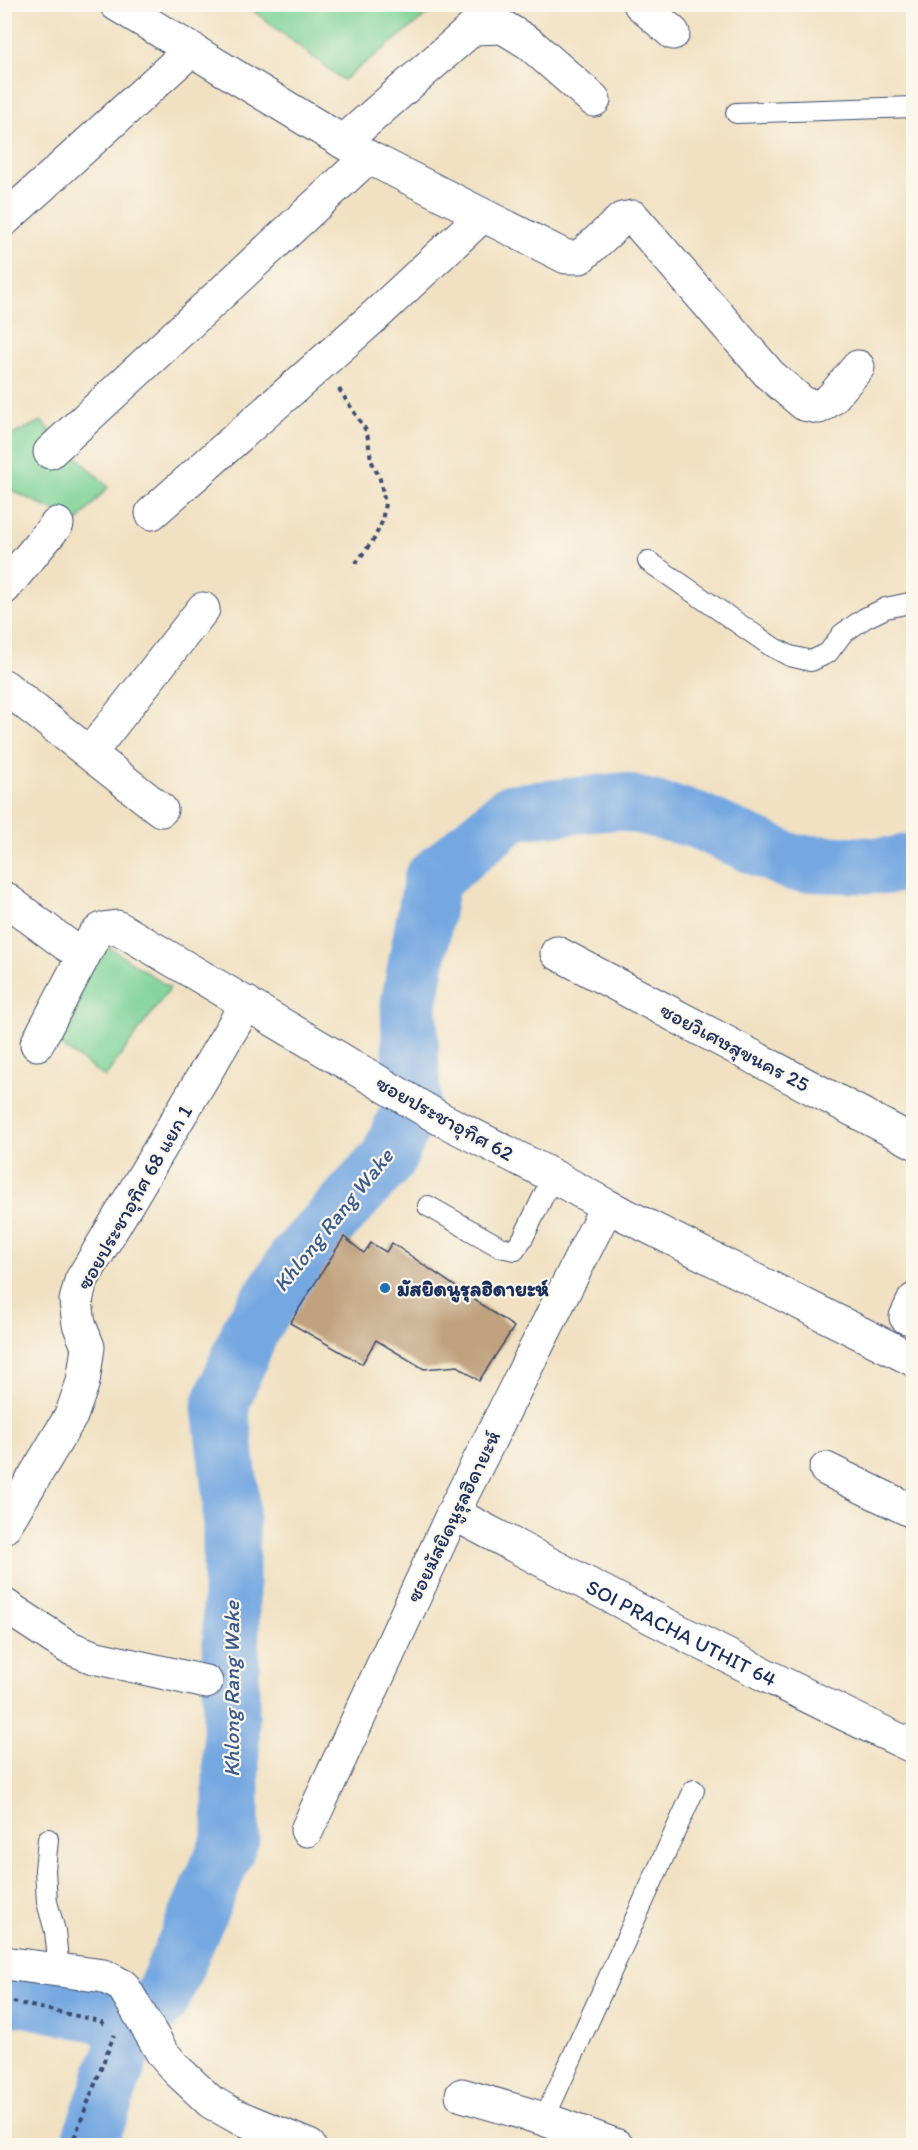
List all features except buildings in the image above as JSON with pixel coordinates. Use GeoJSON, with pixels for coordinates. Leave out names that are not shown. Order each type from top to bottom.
{"type":"FeatureCollection","features":[{"type":"Feature","properties":{"kind":"street"},"geometry":{"type":"LineString","coordinates":[[116,4],[356,150],[566,257],[580,257],[622,219],[633,217],[770,375],[804,404],[819,407],[831,399],[858,368]]}},
{"type":"Feature","properties":{"kind":"street"},"geometry":{"type":"LineString","coordinates":[[640,4],[673,33]]}},
{"type":"Feature","properties":{"kind":"street"},"geometry":{"type":"LineString","coordinates":[[50,452],[356,150],[473,28],[503,27],[530,43],[594,100]]}},
{"type":"Feature","properties":{"kind":"street"},"geometry":{"type":"LineString","coordinates":[[4,220],[192,49]]}},
{"type":"Feature","properties":{"kind":"street"},"geometry":{"type":"LineString","coordinates":[[152,513],[482,216]]}},
{"type":"Feature","properties":{"kind":"street"},"geometry":{"type":"LineString","coordinates":[[4,588],[57,524]]}},
{"type":"Feature","properties":{"kind":"street"},"geometry":{"type":"LineString","coordinates":[[90,753],[203,609]]}},
{"type":"Feature","properties":{"kind":"street"},"geometry":{"type":"LineString","coordinates":[[4,686],[161,810]]}},
{"type":"Feature","properties":{"kind":"street"},"geometry":{"type":"LineString","coordinates":[[4,898],[67,945]]}},
{"type":"Feature","properties":{"kind":"street","name":"ซอยประชาอุทิศ 62"},"geometry":{"type":"LineString","coordinates":[[36,1044],[94,936],[102,929],[117,927],[441,1119],[607,1206],[914,1360]]}},
{"type":"Feature","properties":{"kind":"street","name":"ซอยวิเศษสุขนคร 25"},"geometry":{"type":"LineString","coordinates":[[557,953],[914,1142]]}},
{"type":"Feature","properties":{"kind":"street","name":"ซอยประชาอุทิศ 68 แยก 1"},"geometry":{"type":"LineString","coordinates":[[4,1527],[71,1416],[83,1382],[88,1347],[79,1324],[76,1301],[81,1281],[247,1003]]}},
{"type":"Feature","properties":{"kind":"street","name":"ซอยมัสยิดนูรุลฮิดายะห์"},"geometry":{"type":"LineString","coordinates":[[307,1830],[453,1513],[607,1206]]}},
{"type":"Feature","properties":{"kind":"street"},"geometry":{"type":"LineString","coordinates":[[826,1469],[914,1512]]}},
{"type":"Feature","properties":{"kind":"street","name":"SOI PRACHA UTHIT 64"},"geometry":{"type":"LineString","coordinates":[[453,1513],[567,1574],[847,1716],[914,1747]]}},
{"type":"Feature","properties":{"kind":"street"},"geometry":{"type":"LineString","coordinates":[[4,1605],[68,1647],[93,1657],[206,1682]]}},
{"type":"Feature","properties":{"kind":"street"},"geometry":{"type":"LineString","coordinates":[[4,1963],[104,1976],[123,1986],[163,2054],[178,2072],[212,2102],[236,2116],[309,2145]]}},
{"type":"Feature","properties":{"kind":"street"},"geometry":{"type":"LineString","coordinates":[[462,2095],[544,2119],[617,2145]]}},
{"type":"Feature","properties":{"kind":"lane"},"geometry":{"type":"LineString","coordinates":[[736,113],[914,107]]}},
{"type":"Feature","properties":{"kind":"lane"},"geometry":{"type":"LineString","coordinates":[[648,561],[771,646],[789,656],[811,662],[828,653],[842,634],[865,618],[886,608],[914,602]]}},
{"type":"Feature","properties":{"kind":"lane"},"geometry":{"type":"LineString","coordinates":[[428,1206],[500,1247],[515,1250],[553,1176]]}},
{"type":"Feature","properties":{"kind":"lane"},"geometry":{"type":"LineString","coordinates":[[544,2119],[694,1790]]}},
{"type":"Feature","properties":{"kind":"lane"},"geometry":{"type":"LineString","coordinates":[[48,1839],[45,1870],[47,1902],[55,1931],[59,1970]]}},
{"type":"Feature","properties":{"kind":"path"},"geometry":{"type":"LineString","coordinates":[[321,363],[367,432],[372,460],[380,479],[385,502],[382,522],[374,539],[353,567]]}},
{"type":"Feature","properties":{"kind":"path"},"geometry":{"type":"LineString","coordinates":[[4,2000],[100,2021],[115,2032],[71,2145]]}},
{"type":"Feature","properties":{"kind":"green space"},"geometry":{"type":"Polygon","coordinates":[[[246,5],[440,5],[343,80],[246,5]]]}},
{"type":"Feature","properties":{"kind":"green space"},"geometry":{"type":"Polygon","coordinates":[[[41,421],[108,487],[77,522],[5,487],[4,439],[41,421]]]}},
{"type":"Feature","properties":{"kind":"green space"},"geometry":{"type":"Polygon","coordinates":[[[88,933],[170,988],[105,1077],[34,1027],[88,933]]]}},
{"type":"Feature","properties":{"kind":"waterway","name":"Khlong Rang Wake"},"geometry":{"type":"LineString","coordinates":[[88,2146],[128,2035],[161,2000],[231,1838],[231,1497],[220,1406],[251,1329],[297,1258],[388,1159],[412,1104],[409,1004],[432,879],[512,812],[621,801],[696,820],[793,863],[891,866],[914,861]]}},
{"type":"Feature","properties":{"kind":"waterway"},"geometry":{"type":"LineString","coordinates":[[4,1994],[104,2015],[128,2035]]}},
{"type":"Feature","properties":{"kind":"place","name":"มัสยิดนูรุลฮิดายะห์"},"geometry":{"type":"Point","coordinates":[385,1288]}}]}
